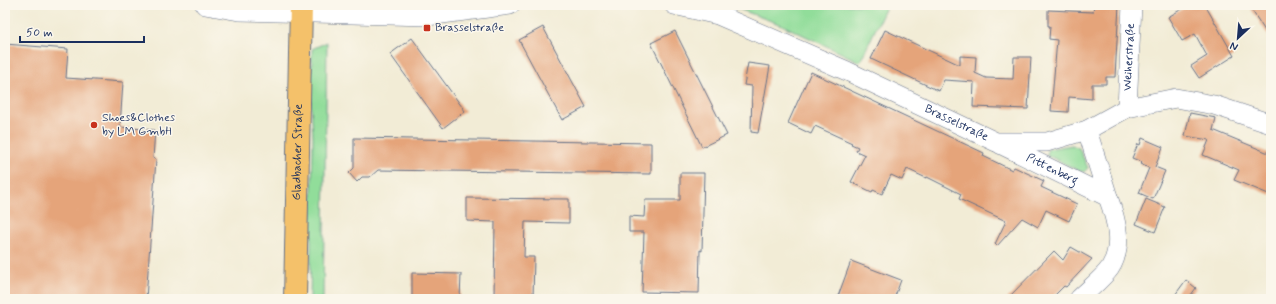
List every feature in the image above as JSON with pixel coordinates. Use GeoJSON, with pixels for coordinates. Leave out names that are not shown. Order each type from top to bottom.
{"type":"FeatureCollection","features":[{"type":"Feature","properties":{"kind":"main road","name":"Gladbacher Straße"},"geometry":{"type":"LineString","coordinates":[[296,299],[301,9]]}},
{"type":"Feature","properties":{"kind":"street"},"geometry":{"type":"LineString","coordinates":[[205,5],[239,11],[301,9],[427,16],[510,5]]}},
{"type":"Feature","properties":{"kind":"street","name":"Brasselstraße"},"geometry":{"type":"LineString","coordinates":[[674,5],[718,15],[846,71],[996,142],[1047,142],[1087,130],[1127,108],[1176,98],[1214,105],[1271,124]]}},
{"type":"Feature","properties":{"kind":"street","name":"Weiherstraße"},"geometry":{"type":"LineString","coordinates":[[1127,108],[1132,5]]}},
{"type":"Feature","properties":{"kind":"street"},"geometry":{"type":"LineString","coordinates":[[1079,299],[1110,268],[1118,248],[1116,221],[1087,130]]}},
{"type":"Feature","properties":{"kind":"street","name":"Pittenberg"},"geometry":{"type":"LineString","coordinates":[[996,142],[1108,197]]}},
{"type":"Feature","properties":{"kind":"green space"},"geometry":{"type":"Polygon","coordinates":[[[728,5],[887,5],[860,62],[782,25],[728,5]]]}},
{"type":"Feature","properties":{"kind":"green space"},"geometry":{"type":"Polygon","coordinates":[[[327,42],[323,299],[310,299],[313,137],[311,104],[312,49],[327,42]]]}},
{"type":"Feature","properties":{"kind":"green space"},"geometry":{"type":"Polygon","coordinates":[[[1072,145],[1079,148],[1088,168],[1084,172],[1047,155],[1048,149],[1072,145]]]}},
{"type":"Feature","properties":{"kind":"building"},"geometry":{"type":"Polygon","coordinates":[[[1094,5],[1119,5],[1115,77],[1106,77],[1106,84],[1092,84],[1092,99],[1069,97],[1068,112],[1051,111],[1057,40],[1049,39],[1050,26],[1048,26],[1048,10],[1093,12],[1094,5]]]}},
{"type":"Feature","properties":{"kind":"building"},"geometry":{"type":"Polygon","coordinates":[[[1189,5],[1205,5],[1234,56],[1199,78],[1191,66],[1207,56],[1195,34],[1182,41],[1168,17],[1189,5]]]}},
{"type":"Feature","properties":{"kind":"building"},"geometry":{"type":"Polygon","coordinates":[[[1258,5],[1266,5],[1271,12],[1271,40],[1251,9],[1258,5]]]}},
{"type":"Feature","properties":{"kind":"building"},"geometry":{"type":"Polygon","coordinates":[[[543,27],[586,107],[562,120],[519,40],[543,27]]]}},
{"type":"Feature","properties":{"kind":"building"},"geometry":{"type":"Polygon","coordinates":[[[885,30],[960,65],[960,56],[976,57],[975,73],[986,78],[1013,79],[1014,57],[1031,57],[1028,109],[973,107],[974,82],[944,80],[939,91],[871,59],[885,30]]]}},
{"type":"Feature","properties":{"kind":"building"},"geometry":{"type":"Polygon","coordinates":[[[675,31],[727,135],[702,147],[651,43],[675,31]]]}},
{"type":"Feature","properties":{"kind":"building"},"geometry":{"type":"Polygon","coordinates":[[[412,38],[465,111],[443,128],[390,54],[412,38]]]}},
{"type":"Feature","properties":{"kind":"building"},"geometry":{"type":"Polygon","coordinates":[[[5,44],[68,49],[66,78],[123,82],[120,127],[155,130],[153,158],[156,159],[146,299],[5,299],[5,44]]]}},
{"type":"Feature","properties":{"kind":"building"},"geometry":{"type":"Polygon","coordinates":[[[748,63],[770,66],[758,133],[751,132],[752,86],[744,85],[748,63]]]}},
{"type":"Feature","properties":{"kind":"building"},"geometry":{"type":"Polygon","coordinates":[[[811,72],[984,153],[983,156],[1012,170],[1014,167],[1044,181],[1041,187],[1077,204],[1069,221],[1046,210],[1038,227],[1022,218],[997,246],[995,244],[1006,221],[959,199],[961,194],[927,177],[926,178],[907,169],[902,180],[891,175],[882,194],[873,190],[872,192],[851,182],[865,155],[856,151],[858,147],[815,126],[811,134],[788,123],[811,72]]]}},
{"type":"Feature","properties":{"kind":"building"},"geometry":{"type":"Polygon","coordinates":[[[1190,113],[1216,118],[1213,130],[1271,154],[1271,195],[1234,180],[1239,170],[1203,155],[1209,140],[1185,136],[1190,113]]]}},
{"type":"Feature","properties":{"kind":"building"},"geometry":{"type":"Polygon","coordinates":[[[354,138],[651,143],[651,174],[378,170],[370,177],[362,177],[357,182],[349,173],[354,168],[354,138]]]}},
{"type":"Feature","properties":{"kind":"building"},"geometry":{"type":"Polygon","coordinates":[[[1142,138],[1163,147],[1155,167],[1165,171],[1153,199],[1139,193],[1149,168],[1140,164],[1142,162],[1132,158],[1138,144],[1140,145],[1142,138]]]}},
{"type":"Feature","properties":{"kind":"building"},"geometry":{"type":"Polygon","coordinates":[[[680,173],[704,173],[702,251],[700,250],[699,293],[642,292],[644,232],[629,232],[629,216],[644,217],[645,200],[680,200],[680,173]]]}},
{"type":"Feature","properties":{"kind":"building"},"geometry":{"type":"Polygon","coordinates":[[[467,198],[569,199],[569,223],[525,222],[524,257],[534,257],[533,299],[494,299],[495,222],[467,221],[467,198]]]}},
{"type":"Feature","properties":{"kind":"building"},"geometry":{"type":"Polygon","coordinates":[[[1146,199],[1165,207],[1155,232],[1136,224],[1146,199]]]}},
{"type":"Feature","properties":{"kind":"building"},"geometry":{"type":"Polygon","coordinates":[[[1071,247],[1092,259],[1066,287],[1064,286],[1051,299],[1007,299],[1054,251],[1063,260],[1071,247]]]}},
{"type":"Feature","properties":{"kind":"building"},"geometry":{"type":"Polygon","coordinates":[[[851,261],[901,280],[894,299],[837,299],[851,261]]]}},
{"type":"Feature","properties":{"kind":"building"},"geometry":{"type":"Polygon","coordinates":[[[412,273],[461,274],[460,299],[412,299],[412,273]]]}},
{"type":"Feature","properties":{"kind":"building"},"geometry":{"type":"Polygon","coordinates":[[[1186,280],[1196,288],[1188,299],[1172,299],[1186,280]]]}},
{"type":"Feature","properties":{"kind":"place","name":"Brasselstraße"},"geometry":{"type":"Point","coordinates":[427,28]}},
{"type":"Feature","properties":{"kind":"place","name":"Shoes&Clothes by LM GmbH"},"geometry":{"type":"Point","coordinates":[94,125]}}]}
